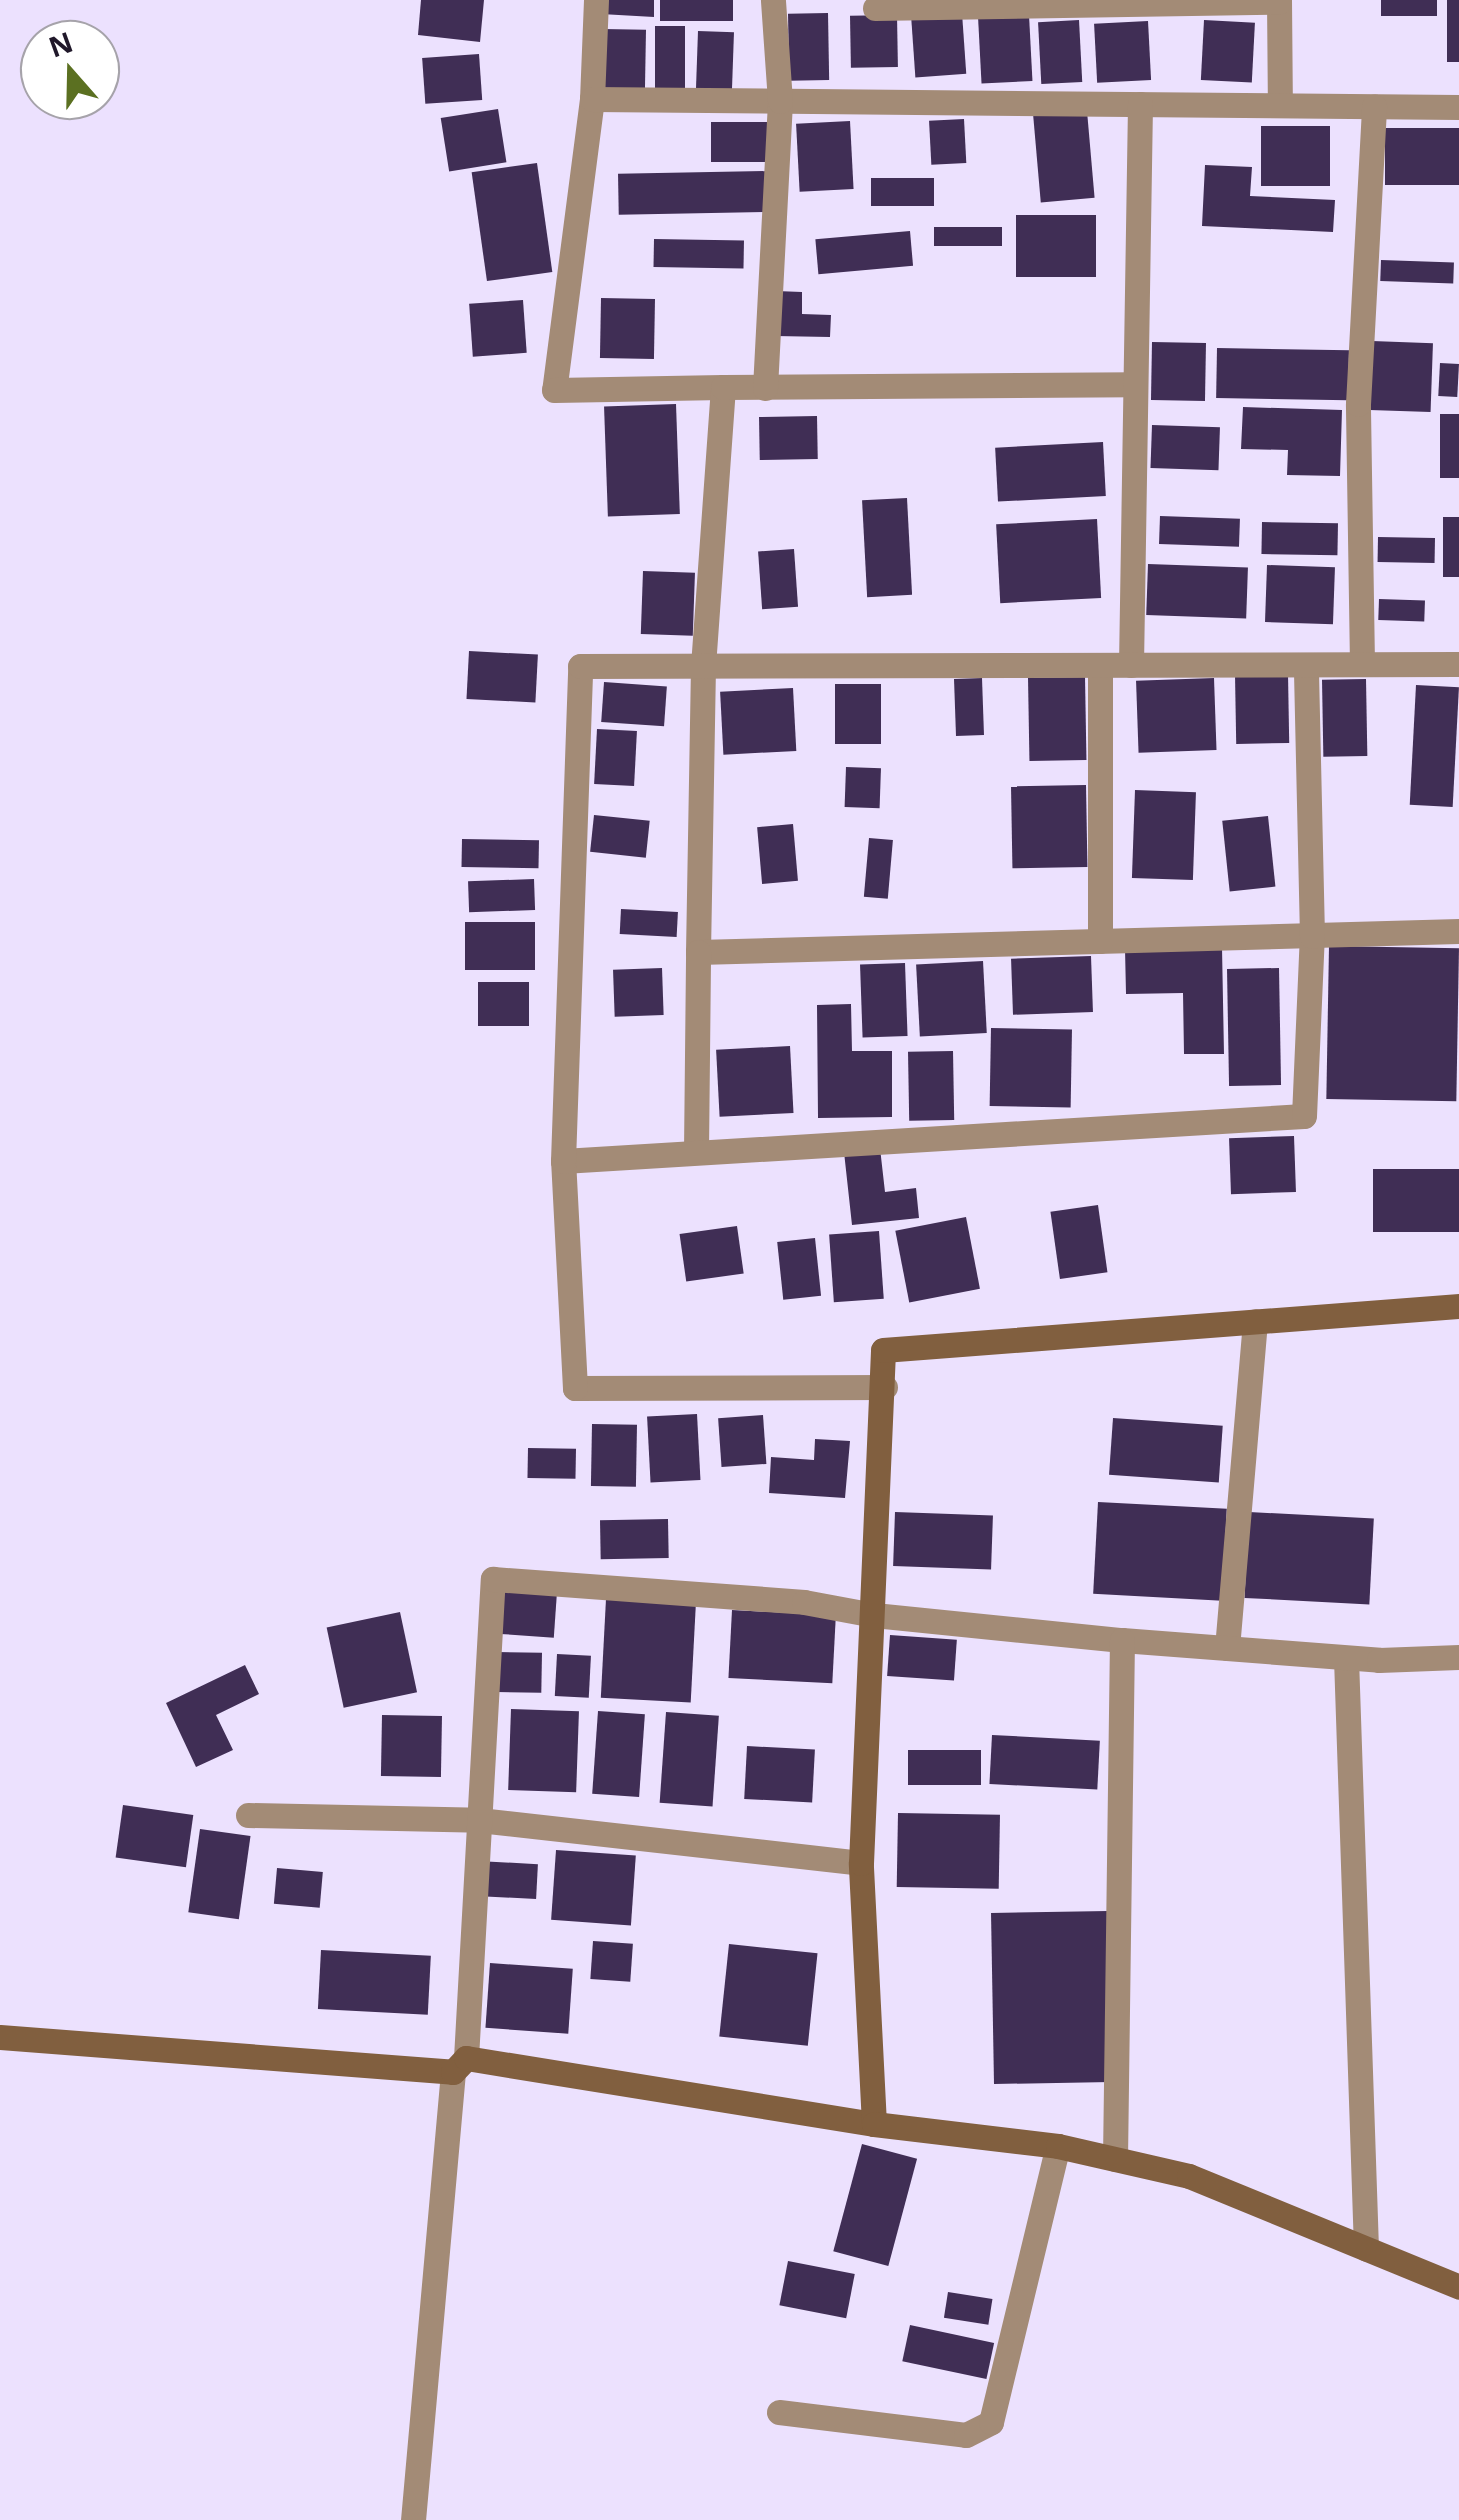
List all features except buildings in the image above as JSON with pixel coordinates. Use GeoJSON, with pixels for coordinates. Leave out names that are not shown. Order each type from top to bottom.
{"type":"FeatureCollection","features":[{"type":"Feature","properties":{"kind":"street"},"geometry":{"type":"LineString","coordinates":[[596,0],[592,100],[554,390],[1134,384]]}},
{"type":"Feature","properties":{"kind":"street"},"geometry":{"type":"LineString","coordinates":[[765,388],[780,101],[772,0]]}},
{"type":"Feature","properties":{"kind":"street"},"geometry":{"type":"LineString","coordinates":[[876,8],[1279,1],[1280,106]]}},
{"type":"Feature","properties":{"kind":"street"},"geometry":{"type":"LineString","coordinates":[[592,100],[1459,107]]}},
{"type":"Feature","properties":{"kind":"street"},"geometry":{"type":"LineString","coordinates":[[1131,666],[1140,104]]}},
{"type":"Feature","properties":{"kind":"street"},"geometry":{"type":"LineString","coordinates":[[1362,664],[1358,404],[1374,106]]}},
{"type":"Feature","properties":{"kind":"street"},"geometry":{"type":"LineString","coordinates":[[696,1151],[703,666],[723,387]]}},
{"type":"Feature","properties":{"kind":"street"},"geometry":{"type":"LineString","coordinates":[[884,1387],[574,1388],[563,1161],[580,666],[1459,664]]}},
{"type":"Feature","properties":{"kind":"street"},"geometry":{"type":"LineString","coordinates":[[1100,665],[1100,941]]}},
{"type":"Feature","properties":{"kind":"street"},"geometry":{"type":"LineString","coordinates":[[563,1161],[1304,1116],[1312,936],[1306,665]]}},
{"type":"Feature","properties":{"kind":"street"},"geometry":{"type":"LineString","coordinates":[[698,952],[1459,931]]}},
{"type":"Feature","properties":{"kind":"street"},"geometry":{"type":"LineString","coordinates":[[874,2124],[860,1863],[883,1350],[1459,1306]]}},
{"type":"Feature","properties":{"kind":"street"},"geometry":{"type":"LineString","coordinates":[[1227,1648],[1256,1321]]}},
{"type":"Feature","properties":{"kind":"street"},"geometry":{"type":"LineString","coordinates":[[413,2520],[460,2065],[493,1579],[804,1602],[874,1616],[1122,1640],[1346,1658],[1459,1657]]}},
{"type":"Feature","properties":{"kind":"street"},"geometry":{"type":"LineString","coordinates":[[1116,2159],[1122,1640]]}},
{"type":"Feature","properties":{"kind":"street"},"geometry":{"type":"LineString","coordinates":[[1346,1658],[1366,2248]]}},
{"type":"Feature","properties":{"kind":"street"},"geometry":{"type":"LineString","coordinates":[[248,1815],[479,1820],[860,1863]]}},
{"type":"Feature","properties":{"kind":"street"},"geometry":{"type":"LineString","coordinates":[[0,2037],[460,2065],[1058,2146],[1189,2176],[1459,2286]]}},
{"type":"Feature","properties":{"kind":"street"},"geometry":{"type":"LineString","coordinates":[[780,2412],[966,2435],[991,2422],[1058,2146]]}}]}
